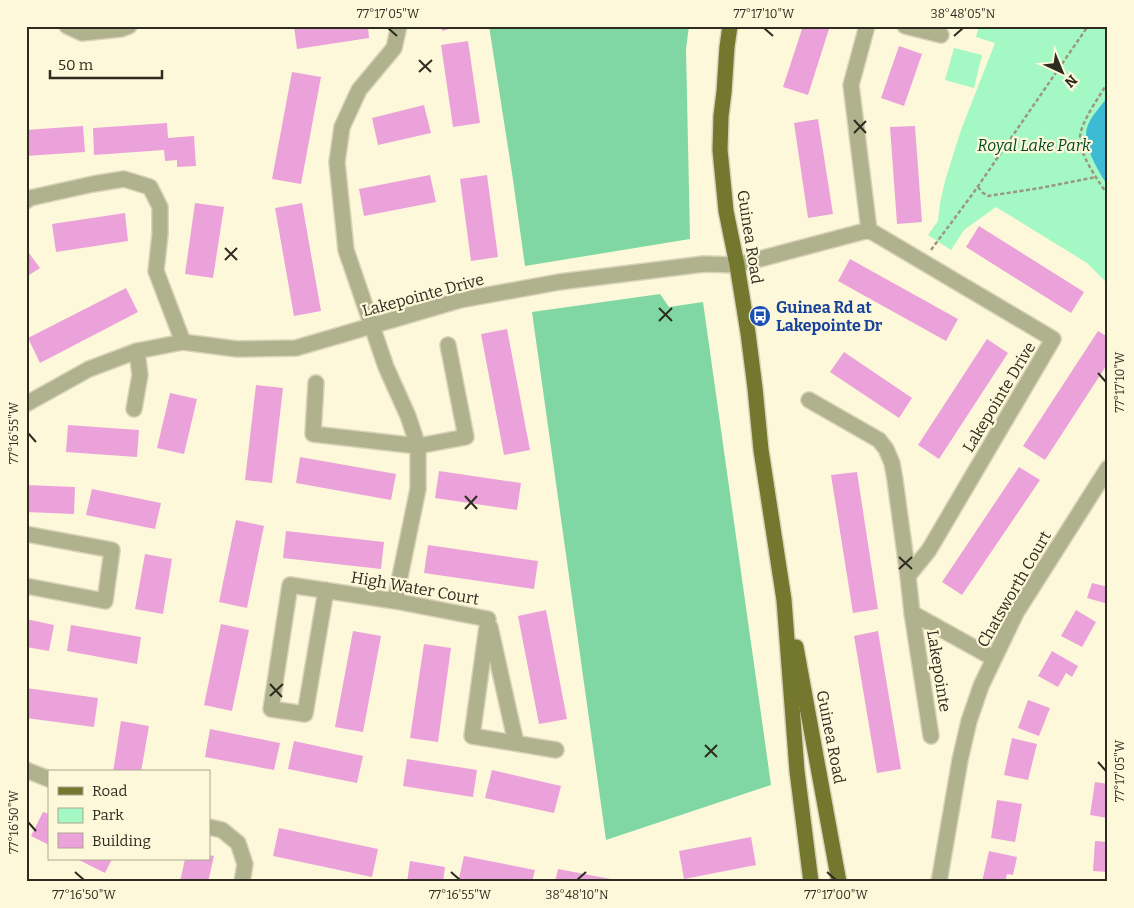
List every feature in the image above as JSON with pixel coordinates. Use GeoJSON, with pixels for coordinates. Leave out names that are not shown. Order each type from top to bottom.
{"type":"FeatureCollection","features":[{"type":"Feature","properties":{"kind":"main road","name":"Guinea Road"},"geometry":{"type":"LineString","coordinates":[[730,26],[721,116],[720,150],[726,211],[737,265],[784,600],[797,770],[811,882]]}},
{"type":"Feature","properties":{"kind":"main road","name":"Guinea Road"},"geometry":{"type":"LineString","coordinates":[[784,600],[798,655],[839,882]]}},
{"type":"Feature","properties":{"kind":"street"},"geometry":{"type":"LineString","coordinates":[[67,26],[82,33],[121,30],[129,26]]}},
{"type":"Feature","properties":{"kind":"street"},"geometry":{"type":"LineString","coordinates":[[395,601],[418,489],[418,446],[408,416],[386,368],[346,250],[337,162],[342,127],[359,90],[394,48],[399,26]]}},
{"type":"Feature","properties":{"kind":"street"},"geometry":{"type":"LineString","coordinates":[[867,26],[852,85],[869,230]]}},
{"type":"Feature","properties":{"kind":"street"},"geometry":{"type":"LineString","coordinates":[[905,26],[941,35]]}},
{"type":"Feature","properties":{"kind":"street"},"geometry":{"type":"LineString","coordinates":[[28,198],[93,184],[124,180],[150,187],[160,207],[160,234],[156,271],[183,342]]}},
{"type":"Feature","properties":{"kind":"street","name":"Lakepointe Drive"},"geometry":{"type":"LineString","coordinates":[[26,404],[89,369],[138,351],[183,342],[237,349],[296,348],[476,296],[559,282],[704,264],[737,265],[869,230],[1054,339],[929,550],[908,576]]}},
{"type":"Feature","properties":{"kind":"street"},"geometry":{"type":"LineString","coordinates":[[316,383],[313,434],[418,446],[466,437],[448,345]]}},
{"type":"Feature","properties":{"kind":"street"},"geometry":{"type":"LineString","coordinates":[[134,410],[140,375],[138,351]]}},
{"type":"Feature","properties":{"kind":"street"},"geometry":{"type":"LineString","coordinates":[[809,400],[878,440],[886,449],[892,463],[895,480],[912,613],[993,658]]}},
{"type":"Feature","properties":{"kind":"street","name":"Chatsworth Court"},"geometry":{"type":"LineString","coordinates":[[939,882],[960,760],[969,721],[981,686],[1016,612],[1108,468]]}},
{"type":"Feature","properties":{"kind":"street"},"geometry":{"type":"LineString","coordinates":[[26,534],[112,550],[105,601],[26,586]]}},
{"type":"Feature","properties":{"kind":"street","name":"High Water Court"},"geometry":{"type":"LineString","coordinates":[[326,590],[305,714],[271,709],[290,585],[326,590],[488,619],[472,736],[556,750]]}},
{"type":"Feature","properties":{"kind":"street","name":"Lakepointe"},"geometry":{"type":"LineString","coordinates":[[912,613],[931,736]]}},
{"type":"Feature","properties":{"kind":"street"},"geometry":{"type":"LineString","coordinates":[[488,619],[516,743]]}},
{"type":"Feature","properties":{"kind":"street"},"geometry":{"type":"LineString","coordinates":[[26,770],[48,780]]}},
{"type":"Feature","properties":{"kind":"street"},"geometry":{"type":"LineString","coordinates":[[216,829],[238,843],[245,864],[245,881]]}},
{"type":"Feature","properties":{"kind":"path"},"geometry":{"type":"LineString","coordinates":[[924,262],[1088,26]]}},
{"type":"Feature","properties":{"kind":"path"},"geometry":{"type":"LineString","coordinates":[[1108,82],[1086,119],[1080,140],[1083,153],[1108,195]]}},
{"type":"Feature","properties":{"kind":"path"},"geometry":{"type":"LineString","coordinates":[[978,186],[988,196],[1096,177]]}},
{"type":"Feature","properties":{"kind":"green space"},"geometry":{"type":"Polygon","coordinates":[[[489,26],[689,26],[686,49],[690,239],[525,266],[489,26]]]}},
{"type":"Feature","properties":{"kind":"green space","name":"Royal Lake Park"},"geometry":{"type":"Polygon","coordinates":[[[979,26],[1108,26],[1108,286],[1087,263],[996,207],[964,230],[951,250],[928,235],[938,221],[945,181],[961,130],[995,43],[976,37],[979,26]]]}},
{"type":"Feature","properties":{"kind":"green space"},"geometry":{"type":"Polygon","coordinates":[[[954,48],[982,55],[974,88],[945,80],[954,48]]]}},
{"type":"Feature","properties":{"kind":"green space"},"geometry":{"type":"Polygon","coordinates":[[[660,294],[669,307],[703,302],[771,785],[606,840],[532,312],[660,294]]]}},
{"type":"Feature","properties":{"kind":"water"},"geometry":{"type":"Polygon","coordinates":[[[1108,96],[1108,186],[1088,148],[1086,132],[1092,118],[1108,96]]]}},
{"type":"Feature","properties":{"kind":"building"},"geometry":{"type":"Polygon","coordinates":[[[294,26],[368,26],[369,38],[297,49],[294,26]]]}},
{"type":"Feature","properties":{"kind":"building"},"geometry":{"type":"Polygon","coordinates":[[[441,26],[456,26],[456,27],[442,31],[441,26]]]}},
{"type":"Feature","properties":{"kind":"building"},"geometry":{"type":"Polygon","coordinates":[[[803,26],[822,26],[829,29],[808,95],[783,87],[803,26]]]}},
{"type":"Feature","properties":{"kind":"building"},"geometry":{"type":"Polygon","coordinates":[[[468,41],[480,123],[453,127],[441,45],[468,41]]]}},
{"type":"Feature","properties":{"kind":"building"},"geometry":{"type":"Polygon","coordinates":[[[899,46],[922,54],[904,106],[881,98],[899,46]]]}},
{"type":"Feature","properties":{"kind":"building"},"geometry":{"type":"Polygon","coordinates":[[[292,72],[321,77],[301,184],[272,179],[292,72]]]}},
{"type":"Feature","properties":{"kind":"building"},"geometry":{"type":"Polygon","coordinates":[[[424,105],[431,133],[378,145],[372,118],[424,105]]]}},
{"type":"Feature","properties":{"kind":"building"},"geometry":{"type":"Polygon","coordinates":[[[818,119],[833,214],[808,218],[794,123],[818,119]]]}},
{"type":"Feature","properties":{"kind":"building"},"geometry":{"type":"Polygon","coordinates":[[[167,123],[168,138],[194,136],[196,166],[177,167],[177,160],[165,161],[164,150],[94,155],[93,128],[167,123]]]}},
{"type":"Feature","properties":{"kind":"building"},"geometry":{"type":"Polygon","coordinates":[[[83,126],[85,152],[26,156],[26,130],[83,126]]]}},
{"type":"Feature","properties":{"kind":"building"},"geometry":{"type":"Polygon","coordinates":[[[915,126],[922,222],[897,224],[890,127],[915,126]]]}},
{"type":"Feature","properties":{"kind":"building"},"geometry":{"type":"Polygon","coordinates":[[[430,175],[436,202],[364,216],[359,189],[430,175]]]}},
{"type":"Feature","properties":{"kind":"building"},"geometry":{"type":"Polygon","coordinates":[[[487,175],[498,257],[471,261],[460,179],[487,175]]]}},
{"type":"Feature","properties":{"kind":"building"},"geometry":{"type":"Polygon","coordinates":[[[195,203],[224,207],[213,278],[185,274],[195,203]]]}},
{"type":"Feature","properties":{"kind":"building"},"geometry":{"type":"Polygon","coordinates":[[[302,203],[321,311],[294,316],[275,208],[302,203]]]}},
{"type":"Feature","properties":{"kind":"building"},"geometry":{"type":"Polygon","coordinates":[[[125,213],[128,241],[56,252],[52,224],[125,213]]]}},
{"type":"Feature","properties":{"kind":"building"},"geometry":{"type":"Polygon","coordinates":[[[979,226],[1084,292],[1071,313],[966,247],[979,226]]]}},
{"type":"Feature","properties":{"kind":"building"},"geometry":{"type":"Polygon","coordinates":[[[26,249],[40,268],[26,277],[26,249]]]}},
{"type":"Feature","properties":{"kind":"building"},"geometry":{"type":"Polygon","coordinates":[[[850,259],[958,319],[946,341],[838,281],[850,259]]]}},
{"type":"Feature","properties":{"kind":"building"},"geometry":{"type":"Polygon","coordinates":[[[126,288],[138,312],[40,363],[28,338],[126,288]]]}},
{"type":"Feature","properties":{"kind":"building"},"geometry":{"type":"Polygon","coordinates":[[[507,329],[530,450],[504,455],[481,334],[507,329]]]}},
{"type":"Feature","properties":{"kind":"building"},"geometry":{"type":"Polygon","coordinates":[[[1098,331],[1108,337],[1108,363],[1045,460],[1023,446],[1098,331]]]}},
{"type":"Feature","properties":{"kind":"building"},"geometry":{"type":"Polygon","coordinates":[[[987,339],[1008,353],[939,459],[918,445],[987,339]]]}},
{"type":"Feature","properties":{"kind":"building"},"geometry":{"type":"Polygon","coordinates":[[[844,352],[912,398],[899,418],[830,372],[844,352]]]}},
{"type":"Feature","properties":{"kind":"building"},"geometry":{"type":"Polygon","coordinates":[[[256,385],[283,388],[272,483],[245,480],[256,385]]]}},
{"type":"Feature","properties":{"kind":"building"},"geometry":{"type":"Polygon","coordinates":[[[170,393],[197,399],[184,454],[157,448],[170,393]]]}},
{"type":"Feature","properties":{"kind":"building"},"geometry":{"type":"Polygon","coordinates":[[[68,425],[139,430],[137,457],[66,452],[68,425]]]}},
{"type":"Feature","properties":{"kind":"building"},"geometry":{"type":"Polygon","coordinates":[[[300,457],[396,474],[391,500],[296,483],[300,457]]]}},
{"type":"Feature","properties":{"kind":"building"},"geometry":{"type":"Polygon","coordinates":[[[1019,467],[1040,480],[962,595],[942,582],[1019,467]]]}},
{"type":"Feature","properties":{"kind":"building"},"geometry":{"type":"Polygon","coordinates":[[[439,471],[521,483],[517,510],[435,498],[439,471]]]}},
{"type":"Feature","properties":{"kind":"building"},"geometry":{"type":"Polygon","coordinates":[[[857,472],[878,609],[853,613],[831,475],[857,472]]]}},
{"type":"Feature","properties":{"kind":"building"},"geometry":{"type":"Polygon","coordinates":[[[26,485],[75,487],[74,514],[26,512],[26,485]]]}},
{"type":"Feature","properties":{"kind":"building"},"geometry":{"type":"Polygon","coordinates":[[[92,489],[161,503],[155,529],[86,515],[92,489]]]}},
{"type":"Feature","properties":{"kind":"building"},"geometry":{"type":"Polygon","coordinates":[[[236,520],[264,526],[247,608],[219,602],[236,520]]]}},
{"type":"Feature","properties":{"kind":"building"},"geometry":{"type":"Polygon","coordinates":[[[286,531],[384,542],[381,569],[283,558],[286,531]]]}},
{"type":"Feature","properties":{"kind":"building"},"geometry":{"type":"Polygon","coordinates":[[[428,545],[538,561],[534,589],[424,573],[428,545]]]}},
{"type":"Feature","properties":{"kind":"building"},"geometry":{"type":"Polygon","coordinates":[[[145,554],[172,559],[163,614],[135,609],[145,554]]]}},
{"type":"Feature","properties":{"kind":"building"},"geometry":{"type":"Polygon","coordinates":[[[1092,583],[1108,587],[1108,604],[1087,598],[1092,583]]]}},
{"type":"Feature","properties":{"kind":"building"},"geometry":{"type":"Polygon","coordinates":[[[546,610],[567,719],[539,724],[518,616],[546,610]]]}},
{"type":"Feature","properties":{"kind":"building"},"geometry":{"type":"Polygon","coordinates":[[[1076,610],[1096,622],[1082,647],[1061,636],[1076,610]]]}},
{"type":"Feature","properties":{"kind":"building"},"geometry":{"type":"Polygon","coordinates":[[[26,619],[54,625],[49,651],[26,647],[26,619]]]}},
{"type":"Feature","properties":{"kind":"building"},"geometry":{"type":"Polygon","coordinates":[[[221,624],[249,630],[232,711],[204,705],[221,624]]]}},
{"type":"Feature","properties":{"kind":"building"},"geometry":{"type":"Polygon","coordinates":[[[71,625],[141,637],[137,664],[67,651],[71,625]]]}},
{"type":"Feature","properties":{"kind":"building"},"geometry":{"type":"Polygon","coordinates":[[[353,631],[381,636],[363,732],[335,727],[353,631]]]}},
{"type":"Feature","properties":{"kind":"building"},"geometry":{"type":"Polygon","coordinates":[[[878,631],[901,769],[877,773],[854,636],[878,631]]]}},
{"type":"Feature","properties":{"kind":"building"},"geometry":{"type":"Polygon","coordinates":[[[424,644],[451,648],[438,742],[410,738],[424,644]]]}},
{"type":"Feature","properties":{"kind":"building"},"geometry":{"type":"Polygon","coordinates":[[[1052,651],[1078,666],[1072,677],[1066,673],[1058,687],[1038,676],[1052,651]]]}},
{"type":"Feature","properties":{"kind":"building"},"geometry":{"type":"Polygon","coordinates":[[[26,688],[98,698],[94,727],[26,718],[26,688]]]}},
{"type":"Feature","properties":{"kind":"building"},"geometry":{"type":"Polygon","coordinates":[[[1028,700],[1050,708],[1039,736],[1018,728],[1028,700]]]}},
{"type":"Feature","properties":{"kind":"building"},"geometry":{"type":"Polygon","coordinates":[[[121,721],[149,726],[141,770],[113,770],[121,721]]]}},
{"type":"Feature","properties":{"kind":"building"},"geometry":{"type":"Polygon","coordinates":[[[210,729],[280,743],[274,770],[205,757],[210,729]]]}},
{"type":"Feature","properties":{"kind":"building"},"geometry":{"type":"Polygon","coordinates":[[[1012,738],[1037,744],[1028,780],[1004,775],[1012,738]]]}},
{"type":"Feature","properties":{"kind":"building"},"geometry":{"type":"Polygon","coordinates":[[[294,741],[363,756],[357,783],[288,769],[294,741]]]}},
{"type":"Feature","properties":{"kind":"building"},"geometry":{"type":"Polygon","coordinates":[[[407,759],[477,770],[473,797],[403,786],[407,759]]]}},
{"type":"Feature","properties":{"kind":"building"},"geometry":{"type":"Polygon","coordinates":[[[492,770],[561,786],[554,813],[485,798],[492,770]]]}},
{"type":"Feature","properties":{"kind":"building"},"geometry":{"type":"Polygon","coordinates":[[[1095,782],[1108,784],[1108,818],[1090,815],[1095,782]]]}},
{"type":"Feature","properties":{"kind":"building"},"geometry":{"type":"Polygon","coordinates":[[[997,800],[1022,804],[1015,842],[991,838],[997,800]]]}},
{"type":"Feature","properties":{"kind":"building"},"geometry":{"type":"Polygon","coordinates":[[[43,812],[48,814],[48,844],[31,836],[43,812]]]}},
{"type":"Feature","properties":{"kind":"building"},"geometry":{"type":"Polygon","coordinates":[[[279,828],[378,849],[372,877],[273,856],[279,828]]]}},
{"type":"Feature","properties":{"kind":"building"},"geometry":{"type":"Polygon","coordinates":[[[751,837],[756,865],[684,879],[679,851],[751,837]]]}},
{"type":"Feature","properties":{"kind":"building"},"geometry":{"type":"Polygon","coordinates":[[[1095,841],[1108,842],[1108,872],[1093,871],[1095,841]]]}},
{"type":"Feature","properties":{"kind":"building"},"geometry":{"type":"Polygon","coordinates":[[[989,851],[1017,857],[1013,875],[1007,874],[1005,882],[982,882],[989,851]]]}},
{"type":"Feature","properties":{"kind":"building"},"geometry":{"type":"Polygon","coordinates":[[[210,855],[214,856],[208,882],[180,882],[185,860],[210,860],[210,855]]]}},
{"type":"Feature","properties":{"kind":"building"},"geometry":{"type":"Polygon","coordinates":[[[464,856],[535,870],[532,882],[458,882],[464,856]]]}},
{"type":"Feature","properties":{"kind":"building"},"geometry":{"type":"Polygon","coordinates":[[[79,860],[112,860],[105,873],[79,860]]]}},
{"type":"Feature","properties":{"kind":"building"},"geometry":{"type":"Polygon","coordinates":[[[410,861],[445,867],[443,882],[407,882],[410,861]]]}},
{"type":"Feature","properties":{"kind":"building"},"geometry":{"type":"Polygon","coordinates":[[[558,869],[621,881],[621,882],[555,882],[558,869]]]}},
{"type":"Feature","properties":{"kind":"place","name":"Guinea Rd at Lakepointe Dr"},"geometry":{"type":"Point","coordinates":[760,316]}}]}
